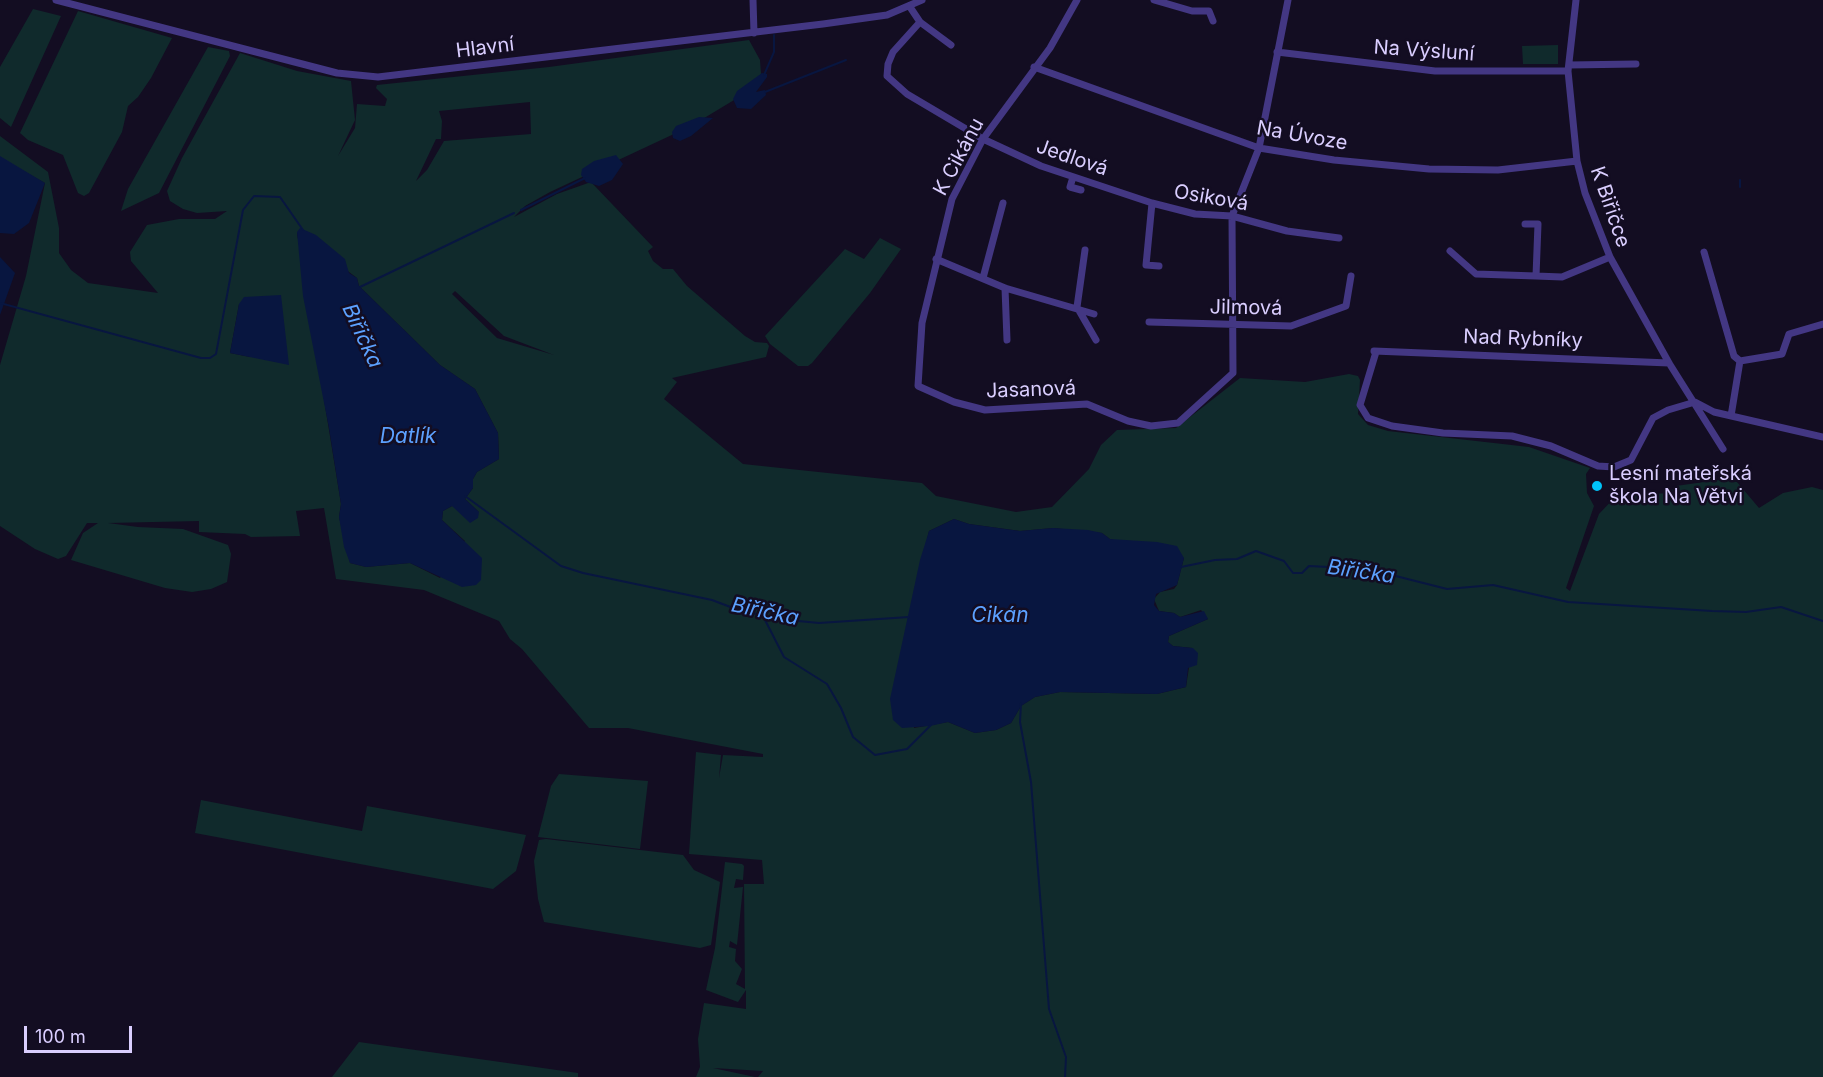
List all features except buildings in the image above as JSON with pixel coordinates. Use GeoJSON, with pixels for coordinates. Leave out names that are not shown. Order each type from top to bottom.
{"type":"FeatureCollection","features":[{"type":"Feature","properties":{"kind":"street","name":"Hlavní"},"geometry":{"type":"LineString","coordinates":[[56,0],[337,73],[378,77],[887,15],[922,0]]}},
{"type":"Feature","properties":{"kind":"street"},"geometry":{"type":"LineString","coordinates":[[753,0],[754,33]]}},
{"type":"Feature","properties":{"kind":"street","name":"K Cikánu"},"geometry":{"type":"LineString","coordinates":[[918,386],[922,323],[952,199],[983,140],[1050,48],[1077,0]]}},
{"type":"Feature","properties":{"kind":"street"},"geometry":{"type":"LineString","coordinates":[[1154,0],[1192,11],[1209,11],[1213,21]]}},
{"type":"Feature","properties":{"kind":"street"},"geometry":{"type":"LineString","coordinates":[[1234,323],[1232,216],[1258,148],[1288,0]]}},
{"type":"Feature","properties":{"kind":"street","name":"K Biřičce"},"geometry":{"type":"LineString","coordinates":[[1576,0],[1568,68],[1577,161],[1610,257],[1669,363],[1723,449]]}},
{"type":"Feature","properties":{"kind":"street"},"geometry":{"type":"LineString","coordinates":[[910,7],[920,22],[951,45]]}},
{"type":"Feature","properties":{"kind":"street","name":"Jedlová"},"geometry":{"type":"LineString","coordinates":[[920,22],[893,52],[888,64],[887,76],[908,94],[983,140],[1041,166],[1152,203]]}},
{"type":"Feature","properties":{"kind":"street","name":"Na Výsluní"},"geometry":{"type":"LineString","coordinates":[[1277,52],[1436,71],[1636,64]]}},
{"type":"Feature","properties":{"kind":"street","name":"Na Úvoze"},"geometry":{"type":"LineString","coordinates":[[1034,67],[1258,148],[1334,160],[1429,169],[1498,170],[1577,161]]}},
{"type":"Feature","properties":{"kind":"street"},"geometry":{"type":"LineString","coordinates":[[1073,177],[1070,187],[1081,190]]}},
{"type":"Feature","properties":{"kind":"street"},"geometry":{"type":"LineString","coordinates":[[983,278],[1003,203]]}},
{"type":"Feature","properties":{"kind":"street","name":"Osiková"},"geometry":{"type":"LineString","coordinates":[[1159,266],[1146,265],[1152,203],[1195,214],[1232,216],[1287,231],[1339,238]]}},
{"type":"Feature","properties":{"kind":"street"},"geometry":{"type":"LineString","coordinates":[[1525,224],[1538,224],[1536,276]]}},
{"type":"Feature","properties":{"kind":"street"},"geometry":{"type":"LineString","coordinates":[[1085,250],[1077,307],[1095,340]]}},
{"type":"Feature","properties":{"kind":"street"},"geometry":{"type":"LineString","coordinates":[[1450,251],[1476,274],[1562,277],[1610,257]]}},
{"type":"Feature","properties":{"kind":"street"},"geometry":{"type":"LineString","coordinates":[[1704,252],[1734,356],[1740,361],[1782,354],[1789,334],[1823,324]]}},
{"type":"Feature","properties":{"kind":"street"},"geometry":{"type":"LineString","coordinates":[[936,259],[1005,288],[1077,307],[1094,314]]}},
{"type":"Feature","properties":{"kind":"street","name":"Jilmová"},"geometry":{"type":"LineString","coordinates":[[1149,322],[1291,326],[1346,306],[1350,276]]}},
{"type":"Feature","properties":{"kind":"street"},"geometry":{"type":"LineString","coordinates":[[1005,288],[1007,339]]}},
{"type":"Feature","properties":{"kind":"street","name":"Jasanová"},"geometry":{"type":"LineString","coordinates":[[918,386],[954,402],[985,410],[1087,404],[1128,421],[1151,426],[1178,423],[1233,373],[1234,323]]}},
{"type":"Feature","properties":{"kind":"street","name":"Nad Rybníky"},"geometry":{"type":"LineString","coordinates":[[1669,363],[1374,351],[1360,405],[1368,418],[1392,426],[1443,433],[1512,436],[1551,446],[1608,468],[1622,465],[1636,453],[1653,418],[1668,410],[1695,402]]}},
{"type":"Feature","properties":{"kind":"street"},"geometry":{"type":"LineString","coordinates":[[1731,416],[1740,361]]}},
{"type":"Feature","properties":{"kind":"street"},"geometry":{"type":"LineString","coordinates":[[1695,402],[1714,412],[1823,437]]}},
{"type":"Feature","properties":{"kind":"green space"},"geometry":{"type":"Polygon","coordinates":[[[33,9],[61,16],[11,127],[0,118],[0,67],[33,9]]]}},
{"type":"Feature","properties":{"kind":"green space"},"geometry":{"type":"Polygon","coordinates":[[[78,11],[172,38],[151,78],[138,97],[128,106],[122,132],[89,193],[84,196],[78,193],[63,155],[28,140],[20,133],[78,11]]]}},
{"type":"Feature","properties":{"kind":"green space"},"geometry":{"type":"Polygon","coordinates":[[[749,40],[760,60],[761,74],[749,91],[691,126],[550,192],[525,206],[514,217],[557,194],[591,182],[653,247],[648,251],[653,261],[663,269],[673,269],[687,286],[745,336],[755,342],[767,343],[769,346],[766,357],[672,378],[677,382],[664,399],[743,464],[922,483],[936,496],[1016,512],[1052,507],[1089,469],[1101,445],[1117,430],[1176,428],[1240,378],[1305,382],[1349,374],[1358,376],[1360,380],[1358,414],[1368,425],[1388,431],[1529,447],[1590,468],[1586,474],[1587,493],[1594,506],[1566,588],[1570,591],[1599,514],[1616,496],[1669,493],[1676,486],[1718,480],[1737,482],[1759,508],[1783,493],[1812,487],[1823,490],[1823,1077],[758,1077],[763,1071],[713,1068],[755,1077],[696,1077],[700,1067],[698,1039],[704,1003],[746,1009],[746,990],[738,1002],[706,990],[715,948],[725,862],[744,866],[743,880],[736,879],[734,888],[743,887],[737,945],[730,941],[729,947],[736,949],[735,961],[742,969],[736,984],[745,989],[744,884],[764,884],[762,860],[689,854],[696,752],[721,755],[719,778],[723,755],[763,757],[763,754],[628,728],[589,728],[522,649],[510,639],[499,621],[424,590],[336,579],[324,508],[296,511],[300,536],[251,537],[245,534],[199,532],[199,521],[108,523],[183,529],[228,545],[231,554],[227,582],[211,589],[192,592],[165,588],[71,560],[83,533],[98,523],[87,523],[66,556],[58,559],[35,549],[0,526],[0,365],[26,276],[45,183],[0,158],[0,136],[48,172],[59,228],[59,253],[71,270],[88,283],[158,293],[131,261],[130,252],[147,225],[179,219],[215,219],[227,211],[197,213],[183,209],[170,201],[167,191],[182,158],[240,53],[297,71],[351,81],[355,120],[338,156],[355,128],[357,104],[385,106],[387,99],[376,88],[377,85],[549,67],[749,40]],[[530,102],[439,111],[442,121],[441,139],[436,139],[416,181],[427,170],[444,141],[531,134],[530,102]],[[297,233],[341,504],[339,517],[350,563],[366,567],[410,563],[440,578],[465,541],[442,520],[443,511],[452,506],[479,512],[465,499],[473,488],[473,479],[477,472],[499,459],[498,433],[475,389],[440,365],[359,286],[357,278],[297,233]],[[455,291],[452,294],[497,338],[554,355],[504,336],[455,291]],[[239,304],[230,353],[250,357],[239,304]],[[954,519],[929,531],[909,617],[914,728],[948,722],[975,733],[996,730],[1011,723],[1021,706],[1035,697],[1060,692],[1157,694],[1186,687],[1192,648],[1173,646],[1168,642],[1169,636],[1208,619],[1201,610],[1180,617],[1174,613],[1159,611],[1154,599],[1160,592],[1174,589],[1177,585],[1184,558],[1110,539],[1102,533],[1053,528],[1020,531],[969,524],[954,519]]]}},
{"type":"Feature","properties":{"kind":"green space"},"geometry":{"type":"Polygon","coordinates":[[[1558,45],[1558,64],[1523,64],[1522,46],[1558,45]]]}},
{"type":"Feature","properties":{"kind":"green space"},"geometry":{"type":"Polygon","coordinates":[[[208,47],[229,51],[230,56],[159,193],[121,211],[128,189],[208,47]]]}},
{"type":"Feature","properties":{"kind":"green space"},"geometry":{"type":"Polygon","coordinates":[[[880,238],[901,249],[870,293],[812,363],[808,366],[798,366],[770,344],[765,336],[845,249],[864,259],[880,238]]]}},
{"type":"Feature","properties":{"kind":"green space"},"geometry":{"type":"Polygon","coordinates":[[[559,774],[648,781],[640,849],[538,837],[551,786],[559,774]]]}},
{"type":"Feature","properties":{"kind":"green space"},"geometry":{"type":"Polygon","coordinates":[[[201,800],[362,831],[367,806],[526,835],[516,871],[493,889],[195,833],[201,800]]]}},
{"type":"Feature","properties":{"kind":"green space"},"geometry":{"type":"Polygon","coordinates":[[[539,840],[683,855],[694,870],[720,882],[711,945],[700,948],[544,922],[538,899],[534,861],[539,840]]]}},
{"type":"Feature","properties":{"kind":"green space"},"geometry":{"type":"Polygon","coordinates":[[[359,1042],[578,1073],[578,1077],[332,1077],[359,1042]]]}},
{"type":"Feature","properties":{"kind":"water"},"geometry":{"type":"Polygon","coordinates":[[[762,73],[767,74],[767,77],[756,92],[765,90],[766,95],[751,109],[737,108],[733,99],[737,91],[762,73]]]}},
{"type":"Feature","properties":{"kind":"water"},"geometry":{"type":"Polygon","coordinates":[[[699,117],[713,118],[691,136],[680,141],[673,138],[672,132],[676,126],[699,117]]]}},
{"type":"Feature","properties":{"kind":"water"},"geometry":{"type":"Polygon","coordinates":[[[616,155],[623,164],[612,180],[599,186],[586,182],[581,175],[582,169],[594,161],[616,155]]]}},
{"type":"Feature","properties":{"kind":"water"},"geometry":{"type":"Polygon","coordinates":[[[0,156],[45,183],[29,223],[14,234],[0,233],[0,156]]]}},
{"type":"Feature","properties":{"kind":"water","name":"Datlík"},"geometry":{"type":"Polygon","coordinates":[[[300,228],[316,235],[345,259],[349,273],[357,278],[359,286],[440,365],[475,389],[498,433],[499,459],[477,472],[473,479],[473,488],[465,499],[479,512],[478,518],[470,523],[452,506],[443,511],[442,520],[482,558],[481,580],[476,585],[462,587],[410,563],[366,567],[350,563],[344,547],[339,517],[341,504],[329,428],[303,296],[297,232],[300,228]]]}},
{"type":"Feature","properties":{"kind":"water"},"geometry":{"type":"Polygon","coordinates":[[[0,257],[15,273],[0,315],[0,257]]]}},
{"type":"Feature","properties":{"kind":"water"},"geometry":{"type":"Polygon","coordinates":[[[281,295],[289,365],[230,353],[239,304],[244,297],[281,295]]]}},
{"type":"Feature","properties":{"kind":"water","name":"Cikán"},"geometry":{"type":"Polygon","coordinates":[[[954,519],[969,524],[1020,531],[1053,528],[1088,530],[1102,533],[1110,539],[1157,542],[1177,546],[1184,558],[1177,585],[1156,594],[1154,605],[1159,611],[1174,613],[1180,617],[1204,611],[1208,619],[1169,636],[1168,642],[1173,646],[1193,648],[1198,653],[1197,665],[1188,668],[1186,687],[1157,694],[1060,692],[1035,697],[1021,706],[1011,723],[996,730],[975,733],[948,722],[902,728],[893,720],[890,699],[920,560],[929,531],[954,519]]]}},
{"type":"Feature","properties":{"kind":"waterway"},"geometry":{"type":"LineString","coordinates":[[764,75],[774,52],[774,35]]}},
{"type":"Feature","properties":{"kind":"waterway"},"geometry":{"type":"LineString","coordinates":[[765,92],[846,60]]}},
{"type":"Feature","properties":{"kind":"waterway"},"geometry":{"type":"LineString","coordinates":[[521,210],[585,178]]}},
{"type":"Feature","properties":{"kind":"waterway"},"geometry":{"type":"LineString","coordinates":[[1740,180],[1740,187]]}},
{"type":"Feature","properties":{"kind":"waterway","name":"Biřička"},"geometry":{"type":"LineString","coordinates":[[0,303],[201,358],[210,358],[216,354],[243,210],[254,196],[280,197],[303,230]]}},
{"type":"Feature","properties":{"kind":"waterway"},"geometry":{"type":"LineString","coordinates":[[360,287],[514,213]]}},
{"type":"Feature","properties":{"kind":"waterway","name":"Biřička"},"geometry":{"type":"LineString","coordinates":[[465,496],[561,566],[583,573],[712,600],[741,611],[788,620],[819,623],[909,617]]}},
{"type":"Feature","properties":{"kind":"waterway","name":"Biřička"},"geometry":{"type":"LineString","coordinates":[[1181,567],[1215,560],[1237,559],[1256,551],[1284,561],[1293,573],[1302,573],[1309,566],[1368,569],[1447,589],[1493,585],[1568,602],[1712,611],[1746,612],[1781,607],[1823,621]]}},
{"type":"Feature","properties":{"kind":"waterway"},"geometry":{"type":"LineString","coordinates":[[764,618],[784,657],[827,684],[841,708],[853,737],[875,755],[907,749],[931,725]]}},
{"type":"Feature","properties":{"kind":"waterway"},"geometry":{"type":"LineString","coordinates":[[1021,703],[1020,722],[1031,782],[1049,1009],[1066,1057],[1065,1077]]}},
{"type":"Feature","properties":{"kind":"place","name":"Lesní mateřská škola Na Větvi"},"geometry":{"type":"Point","coordinates":[1597,486]}}]}
